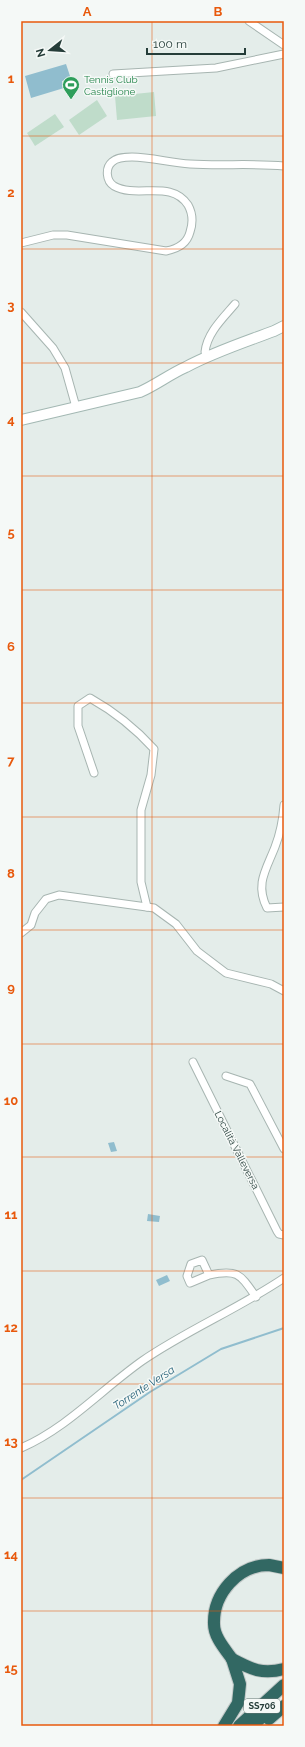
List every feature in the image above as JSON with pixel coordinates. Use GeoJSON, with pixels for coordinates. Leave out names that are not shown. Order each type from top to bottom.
{"type":"FeatureCollection","features":[{"type":"Feature","properties":{"kind":"highway"},"geometry":{"type":"LineString","coordinates":[[224,1726],[238,1703],[240,1684],[232,1659],[220,1643],[214,1625],[216,1606],[224,1590],[236,1576],[253,1568],[268,1565],[284,1568]]}},
{"type":"Feature","properties":{"kind":"highway"},"geometry":{"type":"LineString","coordinates":[[232,1659],[252,1670],[274,1672],[284,1669]]}},
{"type":"Feature","properties":{"kind":"highway","name":"SS706"},"geometry":{"type":"LineString","coordinates":[[239,1726],[284,1685]]}},
{"type":"Feature","properties":{"kind":"highway","name":"SS706"},"geometry":{"type":"LineString","coordinates":[[252,1726],[284,1697]]}},
{"type":"Feature","properties":{"kind":"highway"},"geometry":{"type":"LineString","coordinates":[[260,1726],[284,1706]]}},
{"type":"Feature","properties":{"kind":"street"},"geometry":{"type":"LineString","coordinates":[[249,21],[284,45]]}},
{"type":"Feature","properties":{"kind":"street"},"geometry":{"type":"LineString","coordinates":[[113,74],[216,68],[284,54]]}},
{"type":"Feature","properties":{"kind":"street"},"geometry":{"type":"LineString","coordinates":[[21,243],[53,235],[67,235],[166,251],[180,246],[189,235],[192,226],[191,210],[185,201],[169,192],[124,189],[114,185],[111,183],[107,175],[108,169],[112,162],[118,158],[133,157],[191,164],[255,164],[284,166]]}},
{"type":"Feature","properties":{"kind":"street"},"geometry":{"type":"LineString","coordinates":[[211,356],[205,352],[206,343],[217,326],[235,304]]}},
{"type":"Feature","properties":{"kind":"street"},"geometry":{"type":"LineString","coordinates":[[21,312],[53,348],[65,368],[76,408]]}},
{"type":"Feature","properties":{"kind":"street"},"geometry":{"type":"LineString","coordinates":[[21,420],[140,392],[152,387],[185,367],[284,326]]}},
{"type":"Feature","properties":{"kind":"street"},"geometry":{"type":"LineString","coordinates":[[94,773],[78,726],[78,706],[90,698],[112,710],[135,729],[154,749],[151,776],[141,810],[141,882],[147,908]]}},
{"type":"Feature","properties":{"kind":"street"},"geometry":{"type":"LineString","coordinates":[[284,805],[283,819],[276,846],[262,878],[262,898],[267,908],[284,907]]}},
{"type":"Feature","properties":{"kind":"street"},"geometry":{"type":"LineString","coordinates":[[21,933],[30,926],[35,913],[46,899],[59,895],[154,908],[176,924],[197,951],[226,973],[271,984],[284,991]]}},
{"type":"Feature","properties":{"kind":"street","name":"Località Valleversa"},"geometry":{"type":"LineString","coordinates":[[193,1062],[277,1231],[279,1234],[284,1235]]}},
{"type":"Feature","properties":{"kind":"street"},"geometry":{"type":"LineString","coordinates":[[226,1076],[250,1084],[284,1149]]}},
{"type":"Feature","properties":{"kind":"street"},"geometry":{"type":"LineString","coordinates":[[209,1276],[227,1272],[242,1277],[256,1297]]}},
{"type":"Feature","properties":{"kind":"street"},"geometry":{"type":"LineString","coordinates":[[21,1448],[61,1426],[142,1361],[181,1337],[256,1297],[284,1278]]}},
{"type":"Feature","properties":{"kind":"green space"},"geometry":{"type":"Polygon","coordinates":[[[154,92],[156,116],[117,120],[115,96],[154,92]]]}},
{"type":"Feature","properties":{"kind":"green space"},"geometry":{"type":"Polygon","coordinates":[[[97,100],[107,116],[79,135],[69,120],[97,100]]]}},
{"type":"Feature","properties":{"kind":"green space"},"geometry":{"type":"Polygon","coordinates":[[[55,114],[64,127],[35,146],[27,133],[55,114]]]}},
{"type":"Feature","properties":{"kind":"water"},"geometry":{"type":"Polygon","coordinates":[[[66,64],[71,79],[62,81],[64,88],[31,98],[25,76],[66,64]]]}},
{"type":"Feature","properties":{"kind":"water"},"geometry":{"type":"Polygon","coordinates":[[[114,1142],[117,1151],[111,1152],[108,1143],[114,1142]]]}},
{"type":"Feature","properties":{"kind":"water"},"geometry":{"type":"Polygon","coordinates":[[[148,1214],[160,1216],[159,1222],[147,1221],[148,1214]]]}},
{"type":"Feature","properties":{"kind":"water"},"geometry":{"type":"Polygon","coordinates":[[[167,1275],[170,1281],[159,1286],[156,1280],[167,1275]]]}},
{"type":"Feature","properties":{"kind":"waterway","name":"Torrente Versa"},"geometry":{"type":"LineString","coordinates":[[21,1480],[150,1392],[221,1349],[284,1328]]}},
{"type":"Feature","properties":{"kind":"place","name":"Tennis Club Castiglione"},"geometry":{"type":"Point","coordinates":[71,100]}}]}
